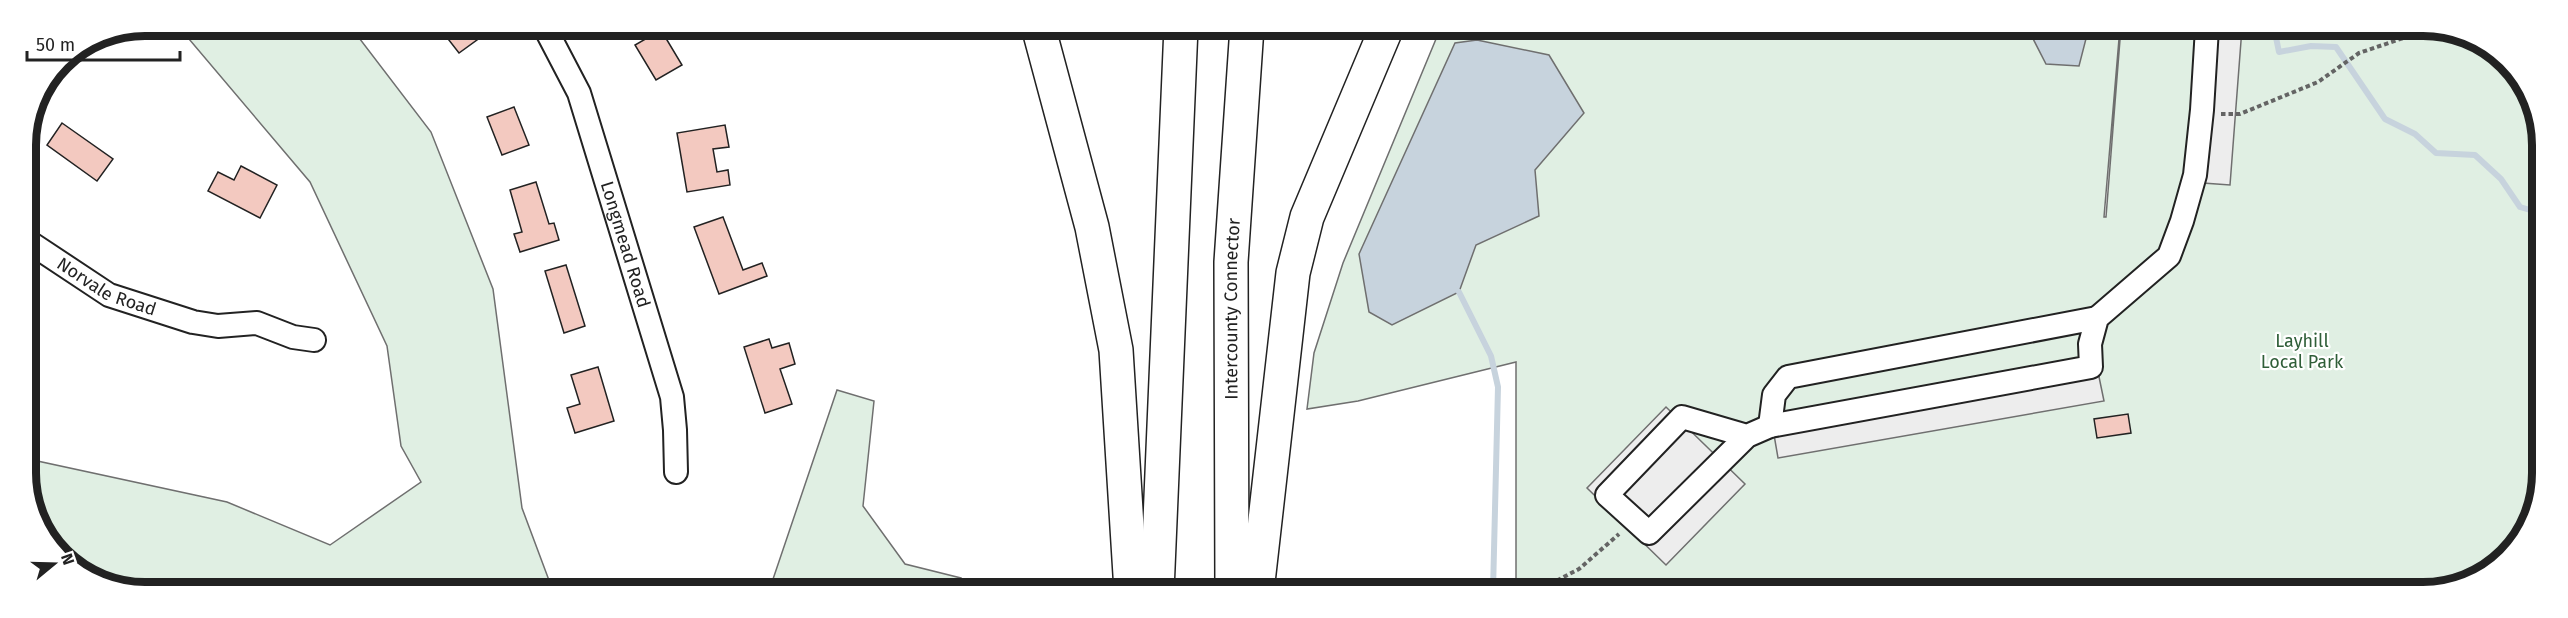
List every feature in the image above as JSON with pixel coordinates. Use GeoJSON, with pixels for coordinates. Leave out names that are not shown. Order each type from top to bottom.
{"type":"FeatureCollection","features":[{"type":"Feature","properties":{"kind":"highway"},"geometry":{"type":"LineString","coordinates":[[1041,36],[1092,227],[1116,350],[1130,582]]}},
{"type":"Feature","properties":{"kind":"highway"},"geometry":{"type":"LineString","coordinates":[[1157,582],[1181,36]]}},
{"type":"Feature","properties":{"kind":"highway","name":"Intercounty Connector"},"geometry":{"type":"LineString","coordinates":[[1232,582],[1230,262],[1246,36]]}},
{"type":"Feature","properties":{"kind":"highway"},"geometry":{"type":"LineString","coordinates":[[1258,582],[1293,273],[1307,216],[1383,36]]}},
{"type":"Feature","properties":{"kind":"street","name":"Longmead Road"},"geometry":{"type":"LineString","coordinates":[[549,36],[579,93],[672,397],[676,472]]}},
{"type":"Feature","properties":{"kind":"street"},"geometry":{"type":"LineString","coordinates":[[1770,426],[1774,395],[1788,377],[2097,318],[2169,256],[2195,175],[2202,110],[2206,36]]}},
{"type":"Feature","properties":{"kind":"street","name":"Norvale Road"},"geometry":{"type":"LineString","coordinates":[[36,247],[110,295],[193,322],[218,326],[257,323],[293,337],[314,340]]}},
{"type":"Feature","properties":{"kind":"street"},"geometry":{"type":"LineString","coordinates":[[1747,436],[1682,417],[1607,495],[1649,532],[1747,436],[1770,426],[2091,368],[2090,344],[2097,318]]}},
{"type":"Feature","properties":{"kind":"path"},"geometry":{"type":"LineString","coordinates":[[2240,114],[2318,82],[2359,53],[2409,36]]}},
{"type":"Feature","properties":{"kind":"path"},"geometry":{"type":"LineString","coordinates":[[1554,582],[1579,569],[1619,535]]}},
{"type":"Feature","properties":{"kind":"green space"},"geometry":{"type":"Polygon","coordinates":[[[186,36],[358,36],[431,132],[493,289],[522,508],[550,582],[131,581],[97,571],[84,562],[84,534],[56,534],[47,521],[38,494],[36,461],[227,502],[330,545],[421,482],[401,446],[387,346],[310,182],[186,36]]]}},
{"type":"Feature","properties":{"kind":"green space","name":"Layhill Local Park"},"geometry":{"type":"Polygon","coordinates":[[[1437,36],[2119,36],[2104,217],[2106,217],[2120,36],[2430,36],[2444,38],[2465,44],[2500,68],[2521,97],[2530,124],[2532,145],[2532,473],[2530,494],[2524,515],[2509,539],[2495,555],[2465,574],[2430,582],[1516,582],[1516,362],[1358,401],[1307,409],[1314,353],[1343,263],[1437,36]]]}},
{"type":"Feature","properties":{"kind":"green space"},"geometry":{"type":"Polygon","coordinates":[[[837,390],[874,401],[863,506],[905,564],[961,578],[966,582],[772,582],[837,390]]]}},
{"type":"Feature","properties":{"kind":"shaded area"},"geometry":{"type":"Polygon","coordinates":[[[2032,36],[2087,36],[2079,66],[2046,64],[2032,36]]]}},
{"type":"Feature","properties":{"kind":"shaded area"},"geometry":{"type":"Polygon","coordinates":[[[2214,36],[2241,36],[2230,185],[2203,183],[2214,36]]]}},
{"type":"Feature","properties":{"kind":"shaded area"},"geometry":{"type":"Polygon","coordinates":[[[1477,40],[1549,55],[1584,113],[1535,170],[1539,216],[1476,245],[1459,292],[1392,325],[1369,312],[1359,254],[1455,43],[1477,40]]]}},
{"type":"Feature","properties":{"kind":"shaded area"},"geometry":{"type":"Polygon","coordinates":[[[2098,372],[2104,401],[1778,458],[1773,429],[2098,372]]]}},
{"type":"Feature","properties":{"kind":"shaded area"},"geometry":{"type":"Polygon","coordinates":[[[1666,407],[1745,484],[1666,565],[1587,488],[1666,407]]]}},
{"type":"Feature","properties":{"kind":"building"},"geometry":{"type":"Polygon","coordinates":[[[446,36],[480,36],[481,37],[459,53],[446,36]]]}},
{"type":"Feature","properties":{"kind":"building"},"geometry":{"type":"Polygon","coordinates":[[[651,36],[665,36],[682,65],[656,80],[635,45],[651,36]]]}},
{"type":"Feature","properties":{"kind":"building"},"geometry":{"type":"Polygon","coordinates":[[[514,107],[529,145],[502,155],[487,117],[514,107]]]}},
{"type":"Feature","properties":{"kind":"building"},"geometry":{"type":"Polygon","coordinates":[[[62,123],[113,159],[97,181],[47,145],[62,123]]]}},
{"type":"Feature","properties":{"kind":"building"},"geometry":{"type":"Polygon","coordinates":[[[725,125],[729,147],[713,149],[717,172],[728,170],[730,185],[687,192],[677,133],[725,125]]]}},
{"type":"Feature","properties":{"kind":"building"},"geometry":{"type":"Polygon","coordinates":[[[241,166],[277,185],[260,218],[208,191],[218,172],[234,180],[241,166]]]}},
{"type":"Feature","properties":{"kind":"building"},"geometry":{"type":"Polygon","coordinates":[[[536,182],[549,224],[554,223],[559,240],[520,252],[514,234],[522,232],[510,190],[536,182]]]}},
{"type":"Feature","properties":{"kind":"building"},"geometry":{"type":"Polygon","coordinates":[[[723,217],[743,270],[762,263],[767,276],[719,294],[694,227],[723,217]]]}},
{"type":"Feature","properties":{"kind":"building"},"geometry":{"type":"Polygon","coordinates":[[[566,265],[585,326],[564,333],[545,271],[566,265]]]}},
{"type":"Feature","properties":{"kind":"building"},"geometry":{"type":"Polygon","coordinates":[[[769,339],[772,348],[789,343],[795,364],[780,369],[792,404],[765,413],[744,347],[769,339]]]}},
{"type":"Feature","properties":{"kind":"building"},"geometry":{"type":"Polygon","coordinates":[[[598,367],[614,421],[575,433],[567,408],[580,404],[571,375],[598,367]]]}},
{"type":"Feature","properties":{"kind":"building"},"geometry":{"type":"Polygon","coordinates":[[[2128,414],[2131,433],[2097,438],[2094,419],[2128,414]]]}},
{"type":"Feature","properties":{"kind":"waterway"},"geometry":{"type":"LineString","coordinates":[[2276,36],[2279,52],[2311,46],[2336,47],[2385,119],[2415,134],[2436,153],[2475,155],[2501,179],[2520,207],[2532,211]]}},
{"type":"Feature","properties":{"kind":"waterway"},"geometry":{"type":"LineString","coordinates":[[1459,292],[1491,356],[1498,387],[1493,582]]}}]}
